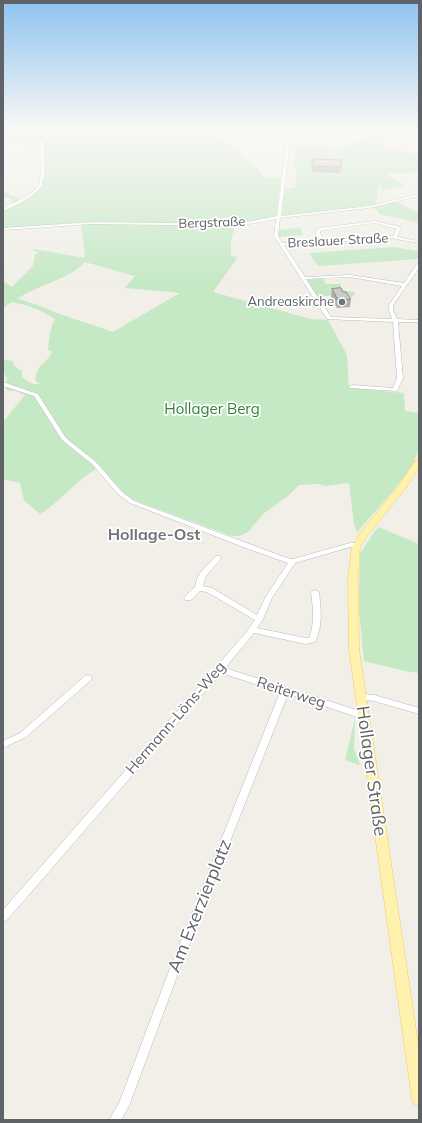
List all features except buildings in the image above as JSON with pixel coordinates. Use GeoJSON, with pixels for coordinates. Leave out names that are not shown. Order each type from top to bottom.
{"type":"FeatureCollection","features":[{"type":"Feature","properties":{"kind":"main road","name":"Hollager Straße"},"geometry":{"type":"LineString","coordinates":[[419,462],[417,471],[363,535],[357,545],[354,564],[354,649],[362,715],[419,1099]]}},
{"type":"Feature","properties":{"kind":"street"},"geometry":{"type":"LineString","coordinates":[[3,210],[32,192],[42,182]]}},
{"type":"Feature","properties":{"kind":"street"},"geometry":{"type":"LineString","coordinates":[[284,182],[276,236],[329,318],[419,321]]}},
{"type":"Feature","properties":{"kind":"street","name":"Bergstraße"},"geometry":{"type":"LineString","coordinates":[[3,229],[93,223],[238,225],[279,218],[369,207],[419,195]]}},
{"type":"Feature","properties":{"kind":"street"},"geometry":{"type":"LineString","coordinates":[[323,242],[318,233],[319,228],[375,222],[382,222],[398,228],[394,238]]}},
{"type":"Feature","properties":{"kind":"street","name":"Breslauer Straße"},"geometry":{"type":"LineString","coordinates":[[281,244],[394,238],[419,242]]}},
{"type":"Feature","properties":{"kind":"street"},"geometry":{"type":"LineString","coordinates":[[352,387],[394,390],[396,388],[400,378],[395,320],[390,310],[391,305],[419,264]]}},
{"type":"Feature","properties":{"kind":"street"},"geometry":{"type":"LineString","coordinates":[[304,278],[350,276],[405,285]]}},
{"type":"Feature","properties":{"kind":"street"},"geometry":{"type":"LineString","coordinates":[[3,384],[36,395],[64,439],[94,463],[120,493],[132,502],[253,548],[293,561],[350,544],[357,545]]}},
{"type":"Feature","properties":{"kind":"street"},"geometry":{"type":"LineString","coordinates":[[200,588],[199,581],[201,577],[218,558]]}},
{"type":"Feature","properties":{"kind":"street","name":"Hermann-Löns-Weg"},"geometry":{"type":"LineString","coordinates":[[3,917],[252,630],[269,598],[293,561]]}},
{"type":"Feature","properties":{"kind":"street"},"geometry":{"type":"LineString","coordinates":[[188,598],[200,588]]}},
{"type":"Feature","properties":{"kind":"street"},"geometry":{"type":"LineString","coordinates":[[200,588],[209,590],[259,619]]}},
{"type":"Feature","properties":{"kind":"street"},"geometry":{"type":"LineString","coordinates":[[252,630],[306,641],[312,640],[314,636],[317,606],[315,592]]}},
{"type":"Feature","properties":{"kind":"street","name":"Reiterweg"},"geometry":{"type":"LineString","coordinates":[[219,669],[285,692],[362,715]]}},
{"type":"Feature","properties":{"kind":"street"},"geometry":{"type":"LineString","coordinates":[[3,745],[23,735],[88,678]]}},
{"type":"Feature","properties":{"kind":"street","name":"Am Exerzierplatz"},"geometry":{"type":"LineString","coordinates":[[114,1120],[123,1106],[174,971],[285,692]]}},
{"type":"Feature","properties":{"kind":"street"},"geometry":{"type":"LineString","coordinates":[[360,697],[374,698],[419,711]]}},
{"type":"Feature","properties":{"kind":"green space","name":"Hollager Berg"},"geometry":{"type":"Polygon","coordinates":[[[41,182],[281,182],[277,217],[235,224],[231,242],[231,256],[238,257],[213,292],[310,319],[328,320],[347,355],[349,388],[404,393],[405,411],[419,413],[420,443],[416,457],[402,479],[357,532],[354,524],[349,483],[325,486],[317,484],[299,485],[288,496],[263,514],[248,532],[239,536],[232,536],[134,500],[124,493],[100,467],[84,477],[48,509],[40,514],[24,500],[20,483],[3,479],[3,422],[25,395],[16,391],[6,390],[7,378],[3,372],[3,360],[13,361],[14,366],[22,371],[22,377],[30,383],[40,384],[35,380],[36,374],[52,352],[48,350],[49,338],[55,319],[26,305],[10,303],[3,309],[3,281],[12,287],[33,266],[35,255],[39,252],[34,251],[34,249],[85,258],[81,224],[3,229],[3,210],[13,203],[11,199],[3,196],[3,193],[9,191],[9,194],[21,199],[41,184],[41,182]],[[85,262],[71,273],[17,299],[113,332],[180,293],[125,288],[135,276],[85,262]]]}},
{"type":"Feature","properties":{"kind":"green space"},"geometry":{"type":"Polygon","coordinates":[[[295,182],[401,182],[406,185],[382,191],[379,184],[376,204],[285,216],[282,215],[285,189],[295,187],[295,182]]]}},
{"type":"Feature","properties":{"kind":"green space"},"geometry":{"type":"Polygon","coordinates":[[[395,201],[419,213],[419,223],[380,214],[373,206],[395,201]]]}},
{"type":"Feature","properties":{"kind":"green space"},"geometry":{"type":"Polygon","coordinates":[[[300,228],[303,235],[276,237],[277,230],[300,228]]]}},
{"type":"Feature","properties":{"kind":"green space"},"geometry":{"type":"Polygon","coordinates":[[[394,247],[419,251],[419,259],[318,266],[309,253],[394,247]]]}},
{"type":"Feature","properties":{"kind":"green space"},"geometry":{"type":"Polygon","coordinates":[[[322,277],[326,284],[341,284],[340,290],[355,292],[353,297],[337,295],[317,297],[304,278],[322,277]]]}},
{"type":"Feature","properties":{"kind":"green space"},"geometry":{"type":"Polygon","coordinates":[[[378,527],[417,543],[419,551],[419,673],[364,661],[359,610],[360,553],[378,527]]]}},
{"type":"Feature","properties":{"kind":"green space"},"geometry":{"type":"Polygon","coordinates":[[[355,719],[354,749],[360,765],[345,760],[355,719]]]}},
{"type":"Feature","properties":{"kind":"place","name":"Andreaskirche"},"geometry":{"type":"Point","coordinates":[342,302]}},
{"type":"Feature","properties":{"kind":"district","name":"Hollage-Ost"},"geometry":{"type":"Point","coordinates":[154,535]}}]}
